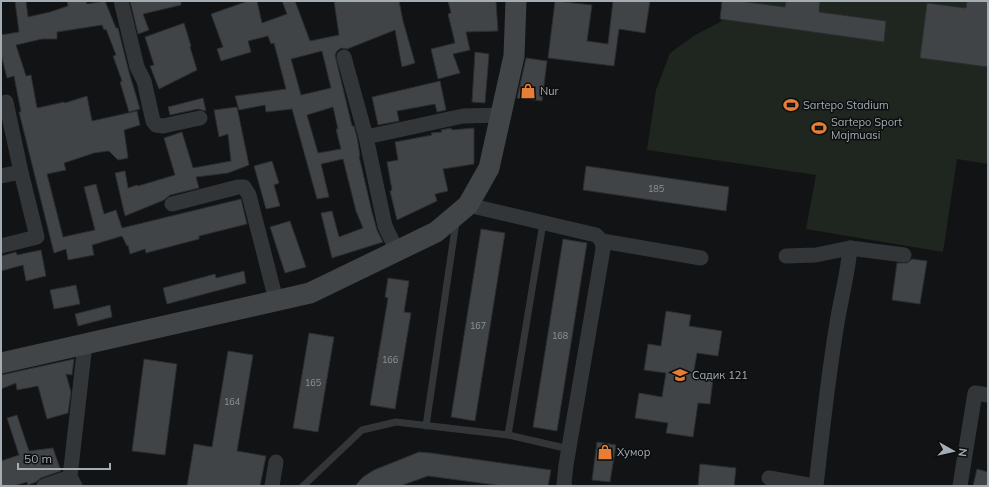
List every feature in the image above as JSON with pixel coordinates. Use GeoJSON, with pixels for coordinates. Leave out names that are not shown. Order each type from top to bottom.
{"type":"FeatureCollection","features":[{"type":"Feature","properties":{"kind":"street"},"geometry":{"type":"LineString","coordinates":[[121,1],[137,67],[144,81],[153,121],[156,125],[163,126],[200,118]]}},
{"type":"Feature","properties":{"kind":"street"},"geometry":{"type":"LineString","coordinates":[[1,363],[310,293],[436,232],[463,210],[489,168],[514,56],[516,1]]}},
{"type":"Feature","properties":{"kind":"street"},"geometry":{"type":"LineString","coordinates":[[344,57],[366,137],[385,226],[397,251]]}},
{"type":"Feature","properties":{"kind":"street"},"geometry":{"type":"LineString","coordinates":[[1,246],[37,237],[6,102]]}},
{"type":"Feature","properties":{"kind":"street"},"geometry":{"type":"LineString","coordinates":[[366,137],[463,116],[501,115]]}},
{"type":"Feature","properties":{"kind":"street"},"geometry":{"type":"LineString","coordinates":[[1,176],[21,172]]}},
{"type":"Feature","properties":{"kind":"street"},"geometry":{"type":"LineString","coordinates":[[172,204],[238,187],[244,187],[250,195],[276,300]]}},
{"type":"Feature","properties":{"kind":"street"},"geometry":{"type":"LineString","coordinates":[[463,210],[543,223],[596,235],[602,241],[701,258]]}},
{"type":"Feature","properties":{"kind":"street"},"geometry":{"type":"LineString","coordinates":[[564,485],[603,249],[602,241]]}},
{"type":"Feature","properties":{"kind":"street"},"geometry":{"type":"LineString","coordinates":[[769,478],[815,486],[837,322],[849,264],[850,248]]}},
{"type":"Feature","properties":{"kind":"street"},"geometry":{"type":"LineString","coordinates":[[786,256],[816,255],[850,248],[904,254]]}},
{"type":"Feature","properties":{"kind":"street"},"geometry":{"type":"LineString","coordinates":[[44,486],[72,481],[85,344]]}},
{"type":"Feature","properties":{"kind":"street"},"geometry":{"type":"LineString","coordinates":[[960,486],[975,393],[988,395]]}},
{"type":"Feature","properties":{"kind":"street"},"geometry":{"type":"LineString","coordinates":[[272,486],[276,462]]}},
{"type":"Feature","properties":{"kind":"lane"},"geometry":{"type":"LineString","coordinates":[[426,426],[463,210]]}},
{"type":"Feature","properties":{"kind":"lane"},"geometry":{"type":"LineString","coordinates":[[508,435],[543,223]]}},
{"type":"Feature","properties":{"kind":"lane"},"geometry":{"type":"LineString","coordinates":[[303,486],[362,430],[396,422],[508,435],[569,449]]}},
{"type":"Feature","properties":{"kind":"shaded area","name":"Sartepo Sport Majmuasi"},"geometry":{"type":"Polygon","coordinates":[[[725,1],[988,1],[988,164],[957,159],[943,252],[806,229],[816,175],[647,150],[656,90],[670,53],[695,35],[722,21],[725,1]]]}},
{"type":"Feature","properties":{"kind":"building"},"geometry":{"type":"Polygon","coordinates":[[[15,1],[26,1],[28,17],[68,6],[67,1],[86,1],[87,4],[105,1],[116,28],[118,28],[140,109],[129,112],[120,82],[122,81],[113,56],[116,55],[106,29],[104,30],[102,25],[57,32],[57,39],[42,39],[16,45],[26,76],[31,75],[37,108],[65,103],[87,96],[92,121],[137,111],[140,125],[124,130],[128,158],[118,160],[109,151],[94,153],[64,163],[66,170],[47,174],[63,237],[95,230],[84,187],[96,184],[104,214],[116,210],[122,228],[241,199],[247,224],[199,236],[199,239],[146,253],[145,249],[130,254],[128,245],[127,246],[122,236],[92,245],[94,255],[68,260],[66,249],[54,253],[19,112],[21,112],[14,76],[7,78],[1,54],[1,35],[19,32],[15,1]]]}},
{"type":"Feature","properties":{"kind":"building"},"geometry":{"type":"Polygon","coordinates":[[[130,1],[181,1],[181,5],[143,14],[149,30],[138,34],[130,1]]]}},
{"type":"Feature","properties":{"kind":"building"},"geometry":{"type":"Polygon","coordinates":[[[248,1],[257,1],[262,23],[287,14],[282,1],[295,1],[310,41],[339,35],[334,1],[399,1],[415,63],[402,67],[395,30],[347,49],[341,48],[335,55],[352,126],[354,126],[357,137],[359,156],[372,212],[377,230],[383,242],[332,258],[321,213],[332,211],[339,237],[363,228],[356,211],[343,159],[321,164],[329,197],[317,199],[292,109],[266,112],[265,105],[239,110],[235,96],[286,89],[274,43],[271,44],[268,36],[248,41],[251,52],[221,61],[217,49],[223,47],[211,14],[248,1]],[[322,51],[291,59],[301,95],[331,88],[322,51]],[[333,107],[307,115],[318,153],[341,149],[333,107]]]}},
{"type":"Feature","properties":{"kind":"building"},"geometry":{"type":"Polygon","coordinates":[[[448,1],[496,1],[498,31],[466,32],[470,50],[453,54],[460,73],[438,79],[431,49],[455,43],[448,14],[451,13],[448,1]]]}},
{"type":"Feature","properties":{"kind":"building"},"geometry":{"type":"Polygon","coordinates":[[[555,1],[592,5],[587,41],[608,44],[613,1],[650,1],[645,33],[619,29],[614,66],[548,58],[555,1]]]}},
{"type":"Feature","properties":{"kind":"building"},"geometry":{"type":"Polygon","coordinates":[[[722,1],[740,1],[785,7],[786,1],[820,1],[819,12],[886,21],[884,42],[720,19],[722,1]]]}},
{"type":"Feature","properties":{"kind":"building"},"geometry":{"type":"Polygon","coordinates":[[[967,1],[988,1],[988,67],[920,58],[927,3],[966,8],[967,1]]]}},
{"type":"Feature","properties":{"kind":"building"},"geometry":{"type":"Polygon","coordinates":[[[184,23],[197,70],[159,89],[150,66],[154,65],[145,37],[184,23]]]}},
{"type":"Feature","properties":{"kind":"building"},"geometry":{"type":"Polygon","coordinates":[[[475,52],[489,54],[485,103],[472,102],[475,52]]]}},
{"type":"Feature","properties":{"kind":"building"},"geometry":{"type":"Polygon","coordinates":[[[526,58],[547,61],[542,101],[517,98],[526,58]]]}},
{"type":"Feature","properties":{"kind":"building"},"geometry":{"type":"Polygon","coordinates":[[[440,81],[446,110],[437,112],[435,104],[397,111],[399,121],[378,125],[372,97],[440,81]]]}},
{"type":"Feature","properties":{"kind":"building"},"geometry":{"type":"Polygon","coordinates":[[[203,98],[206,111],[198,109],[170,115],[168,107],[203,98]]]}},
{"type":"Feature","properties":{"kind":"building"},"geometry":{"type":"Polygon","coordinates":[[[237,107],[249,165],[228,173],[196,177],[199,188],[170,195],[164,200],[125,216],[115,173],[125,171],[128,188],[175,175],[164,138],[182,132],[193,168],[231,161],[228,134],[219,137],[214,110],[237,107]]]}},
{"type":"Feature","properties":{"kind":"building"},"geometry":{"type":"Polygon","coordinates":[[[451,128],[452,130],[474,128],[474,164],[443,169],[448,191],[435,194],[437,201],[397,220],[390,191],[392,190],[387,162],[398,160],[395,142],[432,135],[431,133],[442,132],[441,130],[451,128]]]}},
{"type":"Feature","properties":{"kind":"building"},"geometry":{"type":"Polygon","coordinates":[[[272,161],[279,183],[274,185],[280,206],[266,209],[254,166],[272,161]]]}},
{"type":"Feature","properties":{"kind":"building"},"geometry":{"type":"Polygon","coordinates":[[[586,166],[729,187],[726,211],[583,190],[586,166]]]}},
{"type":"Feature","properties":{"kind":"building"},"geometry":{"type":"Polygon","coordinates":[[[290,221],[306,267],[285,273],[270,227],[290,221]]]}},
{"type":"Feature","properties":{"kind":"building"},"geometry":{"type":"Polygon","coordinates":[[[481,229],[505,233],[475,421],[451,417],[481,229]]]}},
{"type":"Feature","properties":{"kind":"building"},"geometry":{"type":"Polygon","coordinates":[[[563,239],[587,243],[557,431],[533,427],[563,239]]]}},
{"type":"Feature","properties":{"kind":"building"},"geometry":{"type":"Polygon","coordinates":[[[41,250],[46,276],[26,281],[23,265],[1,271],[1,256],[16,252],[17,255],[41,250]]]}},
{"type":"Feature","properties":{"kind":"building"},"geometry":{"type":"Polygon","coordinates":[[[912,259],[927,261],[920,304],[892,300],[897,263],[907,263],[912,259]]]}},
{"type":"Feature","properties":{"kind":"building"},"geometry":{"type":"Polygon","coordinates":[[[244,271],[246,283],[167,304],[163,288],[215,274],[216,278],[244,271]]]}},
{"type":"Feature","properties":{"kind":"building"},"geometry":{"type":"Polygon","coordinates":[[[388,278],[409,281],[404,312],[411,313],[395,409],[370,405],[388,298],[385,297],[388,278]]]}},
{"type":"Feature","properties":{"kind":"building"},"geometry":{"type":"Polygon","coordinates":[[[76,285],[80,304],[54,309],[50,290],[76,285]]]}},
{"type":"Feature","properties":{"kind":"building"},"geometry":{"type":"Polygon","coordinates":[[[110,305],[112,317],[78,326],[75,314],[110,305]]]}},
{"type":"Feature","properties":{"kind":"building","name":"Садик 121"},"geometry":{"type":"Polygon","coordinates":[[[666,311],[691,315],[689,326],[722,331],[718,356],[697,353],[693,376],[713,379],[710,404],[698,403],[693,437],[666,433],[668,423],[635,418],[639,393],[662,397],[666,373],[644,370],[648,344],[661,346],[666,311]]]}},
{"type":"Feature","properties":{"kind":"building"},"geometry":{"type":"Polygon","coordinates":[[[309,333],[334,337],[318,432],[293,428],[309,333]]]}},
{"type":"Feature","properties":{"kind":"building"},"geometry":{"type":"Polygon","coordinates":[[[228,351],[253,355],[237,451],[266,456],[260,486],[187,486],[194,444],[212,447],[228,351]]]}},
{"type":"Feature","properties":{"kind":"building"},"geometry":{"type":"Polygon","coordinates":[[[74,359],[72,375],[66,374],[71,392],[68,413],[47,419],[38,386],[17,390],[16,383],[1,389],[1,375],[74,359]]]}},
{"type":"Feature","properties":{"kind":"building"},"geometry":{"type":"Polygon","coordinates":[[[144,359],[177,364],[165,455],[132,451],[144,359]]]}},
{"type":"Feature","properties":{"kind":"building"},"geometry":{"type":"Polygon","coordinates":[[[17,415],[29,451],[53,448],[61,471],[41,478],[28,485],[27,482],[13,486],[1,486],[1,461],[19,455],[7,418],[17,415]]]}},
{"type":"Feature","properties":{"kind":"building"},"geometry":{"type":"Polygon","coordinates":[[[597,442],[616,445],[610,482],[592,480],[597,442]]]}},
{"type":"Feature","properties":{"kind":"building"},"geometry":{"type":"Polygon","coordinates":[[[419,452],[551,470],[548,486],[503,486],[428,476],[400,486],[355,486],[363,477],[374,470],[419,452]]]}},
{"type":"Feature","properties":{"kind":"building"},"geometry":{"type":"Polygon","coordinates":[[[700,464],[736,468],[734,486],[698,486],[700,464]]]}},
{"type":"Feature","properties":{"kind":"building"},"geometry":{"type":"Polygon","coordinates":[[[977,469],[988,472],[988,486],[973,486],[977,469]]]}},
{"type":"Feature","properties":{"kind":"place","name":"Nur"},"geometry":{"type":"Point","coordinates":[528,91]}},
{"type":"Feature","properties":{"kind":"place","name":"Sartepo Stadium"},"geometry":{"type":"Point","coordinates":[791,105]}},
{"type":"Feature","properties":{"kind":"place","name":"Sartepo Sport Majmuasi"},"geometry":{"type":"Point","coordinates":[819,128]}},
{"type":"Feature","properties":{"kind":"place","name":"Садик 121"},"geometry":{"type":"Point","coordinates":[680,375]}},
{"type":"Feature","properties":{"kind":"place","name":"Хумор"},"geometry":{"type":"Point","coordinates":[605,452]}}]}
